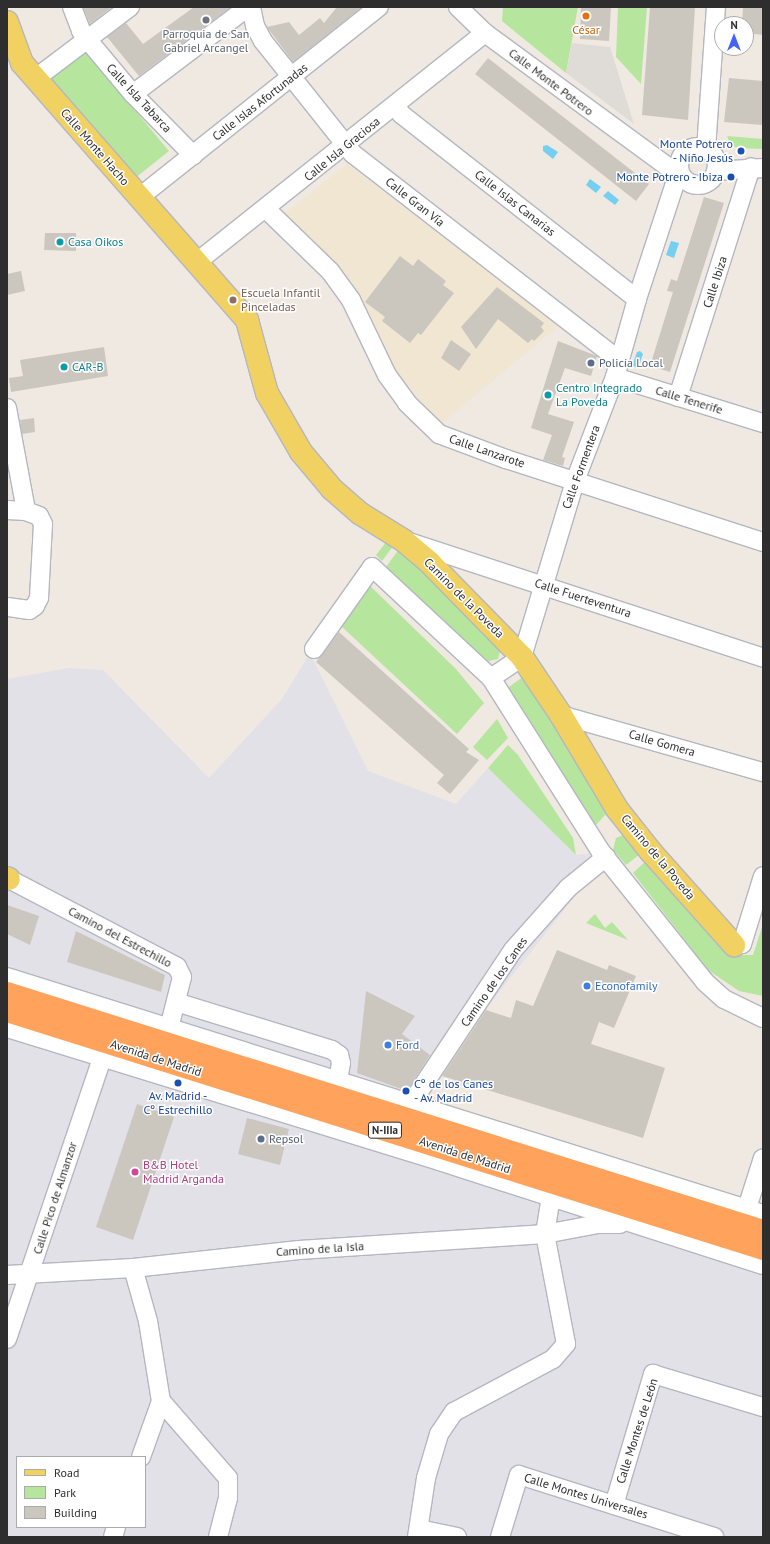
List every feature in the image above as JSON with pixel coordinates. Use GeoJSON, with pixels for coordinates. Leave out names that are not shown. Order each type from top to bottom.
{"type":"FeatureCollection","features":[{"type":"Feature","properties":{"kind":"highway","name":"Avenida de Madrid"},"geometry":{"type":"LineString","coordinates":[[7,992],[763,1231]]}},
{"type":"Feature","properties":{"kind":"highway","name":"Avenida de Madrid"},"geometry":{"type":"LineString","coordinates":[[7,1011],[763,1249]]}},
{"type":"Feature","properties":{"kind":"main road","name":"Calle Monte Hacho"},"geometry":{"type":"LineString","coordinates":[[7,22],[22,63],[130,188],[141,196],[197,262]]}},
{"type":"Feature","properties":{"kind":"main road","name":"Camino de la Poveda"},"geometry":{"type":"LineString","coordinates":[[197,262],[247,320],[267,393],[301,452],[332,489],[361,514],[402,540],[430,563],[522,656],[561,715],[617,809],[651,852],[734,945]]}},
{"type":"Feature","properties":{"kind":"street","name":"Calle Isla Tabarca"},"geometry":{"type":"LineString","coordinates":[[72,7],[81,31],[87,39],[133,94],[193,155]]}},
{"type":"Feature","properties":{"kind":"street"},"geometry":{"type":"LineString","coordinates":[[36,78],[130,7]]}},
{"type":"Feature","properties":{"kind":"street"},"geometry":{"type":"LineString","coordinates":[[133,94],[248,7]]}},
{"type":"Feature","properties":{"kind":"street","name":"Calle Gran Vía"},"geometry":{"type":"LineString","coordinates":[[251,7],[255,26],[263,41],[353,154],[617,368]]}},
{"type":"Feature","properties":{"kind":"street","name":"Calle Islas Afortunadas"},"geometry":{"type":"LineString","coordinates":[[141,196],[379,7]]}},
{"type":"Feature","properties":{"kind":"street","name":"Calle Monte Potrero"},"geometry":{"type":"LineString","coordinates":[[458,7],[485,33],[628,140],[681,176]]}},
{"type":"Feature","properties":{"kind":"street"},"geometry":{"type":"LineString","coordinates":[[716,7],[712,159],[712,179],[704,184],[695,185],[681,176],[679,166],[684,154],[693,148],[712,159],[757,168]]}},
{"type":"Feature","properties":{"kind":"street","name":"Calle Isla Graciosa"},"geometry":{"type":"LineString","coordinates":[[197,262],[266,209],[485,33]]}},
{"type":"Feature","properties":{"kind":"street","name":"Calle Islas Canarias"},"geometry":{"type":"LineString","coordinates":[[396,105],[401,114],[637,299]]}},
{"type":"Feature","properties":{"kind":"street","name":"Calle Monte Potrero"},"geometry":{"type":"LineString","coordinates":[[649,153],[667,156],[684,154]]}},
{"type":"Feature","properties":{"kind":"street","name":"Calle Ibiza"},"geometry":{"type":"LineString","coordinates":[[678,397],[757,168]]}},
{"type":"Feature","properties":{"kind":"street","name":"Calle Formentera"},"geometry":{"type":"LineString","coordinates":[[522,656],[542,584],[575,480],[617,368],[637,299],[681,176]]}},
{"type":"Feature","properties":{"kind":"street","name":"Calle Lanzarote"},"geometry":{"type":"LineString","coordinates":[[266,209],[330,271],[351,300],[387,375],[424,421],[439,434],[457,442],[763,542]]}},
{"type":"Feature","properties":{"kind":"street","name":"Calle Tenerife"},"geometry":{"type":"LineString","coordinates":[[617,368],[678,397],[763,423]]}},
{"type":"Feature","properties":{"kind":"street"},"geometry":{"type":"LineString","coordinates":[[7,408],[26,511]]}},
{"type":"Feature","properties":{"kind":"street"},"geometry":{"type":"LineString","coordinates":[[7,510],[26,511],[39,516],[42,524],[39,598],[35,606],[29,610],[7,607]]}},
{"type":"Feature","properties":{"kind":"street","name":"Calle Fuerteventura"},"geometry":{"type":"LineString","coordinates":[[402,540],[542,584],[763,658]]}},
{"type":"Feature","properties":{"kind":"street"},"geometry":{"type":"LineString","coordinates":[[314,649],[372,567],[492,678],[606,858],[705,982],[724,999],[763,1018]]}},
{"type":"Feature","properties":{"kind":"street"},"geometry":{"type":"LineString","coordinates":[[492,678],[522,656]]}},
{"type":"Feature","properties":{"kind":"street","name":"Calle Gomera"},"geometry":{"type":"LineString","coordinates":[[561,715],[763,772]]}},
{"type":"Feature","properties":{"kind":"street","name":"Camino de los Canes"},"geometry":{"type":"LineString","coordinates":[[412,1102],[513,950],[568,888],[606,858]]}},
{"type":"Feature","properties":{"kind":"street"},"geometry":{"type":"LineString","coordinates":[[734,945],[742,944],[763,876]]}},
{"type":"Feature","properties":{"kind":"street","name":"Camino del Estrechillo"},"geometry":{"type":"LineString","coordinates":[[8,878],[177,967],[182,977],[169,1028]]}},
{"type":"Feature","properties":{"kind":"street"},"geometry":{"type":"LineString","coordinates":[[7,977],[412,1102],[755,1211],[763,1158]]}},
{"type":"Feature","properties":{"kind":"street"},"geometry":{"type":"LineString","coordinates":[[176,1002],[332,1050],[339,1055],[341,1062],[338,1080]]}},
{"type":"Feature","properties":{"kind":"street"},"geometry":{"type":"LineString","coordinates":[[7,1028],[551,1197],[763,1265]]}},
{"type":"Feature","properties":{"kind":"street","name":"Calle Pico de Almanzor"},"geometry":{"type":"LineString","coordinates":[[7,1339],[102,1058]]}},
{"type":"Feature","properties":{"kind":"street"},"geometry":{"type":"LineString","coordinates":[[457,1537],[418,1533],[426,1478],[440,1434],[454,1412],[553,1359],[566,1344],[545,1234],[551,1197]]}},
{"type":"Feature","properties":{"kind":"street","name":"Camino de la Isla"},"geometry":{"type":"LineString","coordinates":[[7,1275],[133,1268],[299,1250],[545,1234],[598,1224],[633,1224]]}},
{"type":"Feature","properties":{"kind":"street"},"geometry":{"type":"LineString","coordinates":[[133,1268],[148,1320],[161,1401],[141,1456]]}},
{"type":"Feature","properties":{"kind":"street","name":"Calle Montes de León"},"geometry":{"type":"LineString","coordinates":[[614,1505],[653,1374],[763,1407]]}},
{"type":"Feature","properties":{"kind":"street"},"geometry":{"type":"LineString","coordinates":[[161,1401],[228,1478],[228,1498],[218,1537]]}},
{"type":"Feature","properties":{"kind":"street","name":"Calle Montes Universales"},"geometry":{"type":"LineString","coordinates":[[500,1537],[519,1474],[714,1537]]}},
{"type":"Feature","properties":{"kind":"shaded area"},"geometry":{"type":"Polygon","coordinates":[[[572,43],[610,47],[634,124],[566,73],[572,43]]]}},
{"type":"Feature","properties":{"kind":"shaded area"},"geometry":{"type":"Polygon","coordinates":[[[347,164],[558,326],[440,425],[416,404],[399,381],[349,280],[336,264],[283,215],[347,164]]]}},
{"type":"Feature","properties":{"kind":"shaded area"},"geometry":{"type":"Polygon","coordinates":[[[310,653],[368,771],[456,804],[488,768],[576,855],[601,852],[606,857],[412,1102],[763,1221],[763,1537],[7,1537],[7,679],[69,668],[103,670],[209,778],[282,699],[310,653]]]}},
{"type":"Feature","properties":{"kind":"green space"},"geometry":{"type":"Polygon","coordinates":[[[503,7],[578,7],[566,73],[502,21],[503,7]]]}},
{"type":"Feature","properties":{"kind":"green space"},"geometry":{"type":"Polygon","coordinates":[[[618,7],[647,7],[641,84],[616,57],[618,7]]]}},
{"type":"Feature","properties":{"kind":"green space"},"geometry":{"type":"Polygon","coordinates":[[[86,52],[169,151],[134,179],[50,79],[86,52]]]}},
{"type":"Feature","properties":{"kind":"green space"},"geometry":{"type":"Polygon","coordinates":[[[727,136],[763,139],[763,149],[737,148],[730,144],[727,136]]]}},
{"type":"Feature","properties":{"kind":"green space"},"geometry":{"type":"Polygon","coordinates":[[[387,541],[394,545],[382,561],[376,555],[387,541]]]}},
{"type":"Feature","properties":{"kind":"green space"},"geometry":{"type":"Polygon","coordinates":[[[399,549],[476,620],[501,648],[498,659],[484,662],[386,567],[399,549]]]}},
{"type":"Feature","properties":{"kind":"green space"},"geometry":{"type":"Polygon","coordinates":[[[367,583],[456,669],[484,703],[457,734],[340,625],[367,583]]]}},
{"type":"Feature","properties":{"kind":"green space"},"geometry":{"type":"Polygon","coordinates":[[[524,676],[608,812],[594,827],[505,690],[524,676]]]}},
{"type":"Feature","properties":{"kind":"green space"},"geometry":{"type":"Polygon","coordinates":[[[497,719],[508,738],[487,760],[473,747],[497,719]]]}},
{"type":"Feature","properties":{"kind":"green space"},"geometry":{"type":"Polygon","coordinates":[[[508,745],[518,755],[573,838],[576,855],[488,768],[508,745]]]}},
{"type":"Feature","properties":{"kind":"green space"},"geometry":{"type":"Polygon","coordinates":[[[623,835],[631,837],[644,851],[626,865],[613,850],[616,838],[623,835]]]}},
{"type":"Feature","properties":{"kind":"green space"},"geometry":{"type":"Polygon","coordinates":[[[650,857],[729,955],[753,955],[763,924],[763,996],[739,991],[708,970],[633,873],[650,857]]]}},
{"type":"Feature","properties":{"kind":"green space"},"geometry":{"type":"Polygon","coordinates":[[[595,914],[605,928],[612,922],[628,940],[586,923],[595,914]]]}},
{"type":"Feature","properties":{"kind":"water"},"geometry":{"type":"Polygon","coordinates":[[[547,145],[558,152],[553,159],[543,151],[543,146],[547,145]]]}},
{"type":"Feature","properties":{"kind":"water"},"geometry":{"type":"Polygon","coordinates":[[[590,179],[601,187],[596,193],[586,185],[590,179]]]}},
{"type":"Feature","properties":{"kind":"water"},"geometry":{"type":"Polygon","coordinates":[[[608,191],[619,200],[615,205],[603,196],[608,191]]]}},
{"type":"Feature","properties":{"kind":"water"},"geometry":{"type":"Polygon","coordinates":[[[671,241],[679,243],[674,258],[666,255],[671,241]]]}},
{"type":"Feature","properties":{"kind":"water"},"geometry":{"type":"Polygon","coordinates":[[[640,351],[643,354],[638,368],[632,366],[637,352],[640,351]]]}},
{"type":"Feature","properties":{"kind":"building"},"geometry":{"type":"Polygon","coordinates":[[[83,7],[112,7],[90,24],[83,7]]]}},
{"type":"Feature","properties":{"kind":"building"},"geometry":{"type":"Polygon","coordinates":[[[194,7],[231,7],[139,76],[107,37],[126,23],[143,44],[194,7]]]}},
{"type":"Feature","properties":{"kind":"building"},"geometry":{"type":"Polygon","coordinates":[[[337,7],[362,7],[293,62],[267,27],[289,22],[299,35],[320,18],[324,23],[337,7]]]}},
{"type":"Feature","properties":{"kind":"building"},"geometry":{"type":"Polygon","coordinates":[[[581,7],[611,7],[609,41],[580,39],[581,7]]]}},
{"type":"Feature","properties":{"kind":"building"},"geometry":{"type":"Polygon","coordinates":[[[650,7],[695,7],[688,120],[642,115],[650,7]]]}},
{"type":"Feature","properties":{"kind":"building"},"geometry":{"type":"Polygon","coordinates":[[[743,7],[763,7],[763,35],[754,34],[754,16],[742,16],[743,7]]]}},
{"type":"Feature","properties":{"kind":"building"},"geometry":{"type":"Polygon","coordinates":[[[488,58],[649,184],[636,201],[475,74],[488,58]]]}},
{"type":"Feature","properties":{"kind":"building"},"geometry":{"type":"Polygon","coordinates":[[[729,78],[763,81],[763,125],[724,122],[729,78]]]}},
{"type":"Feature","properties":{"kind":"building"},"geometry":{"type":"Polygon","coordinates":[[[704,197],[724,203],[670,372],[650,366],[673,292],[667,291],[671,279],[677,281],[704,197]]]}},
{"type":"Feature","properties":{"kind":"building","name":"Casa Oikos"},"geometry":{"type":"Polygon","coordinates":[[[45,233],[76,233],[76,251],[44,250],[45,233]]]}},
{"type":"Feature","properties":{"kind":"building"},"geometry":{"type":"Polygon","coordinates":[[[400,256],[413,266],[418,259],[446,281],[443,285],[454,293],[421,335],[418,333],[410,343],[382,321],[385,317],[365,302],[400,256]]]}},
{"type":"Feature","properties":{"kind":"building"},"geometry":{"type":"Polygon","coordinates":[[[21,271],[25,291],[7,295],[7,274],[21,271]]]}},
{"type":"Feature","properties":{"kind":"building"},"geometry":{"type":"Polygon","coordinates":[[[497,287],[544,323],[541,327],[544,331],[534,341],[532,339],[528,343],[498,319],[476,349],[461,327],[497,287]]]}},
{"type":"Feature","properties":{"kind":"building"},"geometry":{"type":"Polygon","coordinates":[[[451,340],[471,354],[459,371],[441,358],[451,340]]]}},
{"type":"Feature","properties":{"kind":"building","name":"Centro Integrado La Poveda"},"geometry":{"type":"Polygon","coordinates":[[[558,341],[597,356],[591,376],[565,368],[548,414],[574,422],[562,457],[565,458],[563,466],[543,460],[552,435],[531,428],[558,341]]]}},
{"type":"Feature","properties":{"kind":"building","name":"CAR-B"},"geometry":{"type":"Polygon","coordinates":[[[104,347],[108,376],[11,392],[9,378],[23,376],[20,360],[104,347]]]}},
{"type":"Feature","properties":{"kind":"building"},"geometry":{"type":"Polygon","coordinates":[[[34,418],[35,432],[22,434],[20,420],[34,418]]]}},
{"type":"Feature","properties":{"kind":"building"},"geometry":{"type":"Polygon","coordinates":[[[339,632],[469,749],[466,752],[479,760],[450,794],[437,783],[444,775],[316,662],[339,632]]]}},
{"type":"Feature","properties":{"kind":"building"},"geometry":{"type":"Polygon","coordinates":[[[7,905],[39,916],[30,945],[7,934],[7,905]]]}},
{"type":"Feature","properties":{"kind":"building"},"geometry":{"type":"Polygon","coordinates":[[[76,931],[165,975],[161,992],[67,962],[76,931]]]}},
{"type":"Feature","properties":{"kind":"building"},"geometry":{"type":"Polygon","coordinates":[[[557,950],[607,970],[609,965],[636,976],[614,1028],[599,1022],[591,1044],[665,1068],[643,1138],[442,1076],[486,1010],[511,1018],[516,1000],[533,1006],[557,950]]]}},
{"type":"Feature","properties":{"kind":"building","name":"Ford"},"geometry":{"type":"Polygon","coordinates":[[[366,991],[415,1016],[402,1034],[430,1055],[407,1091],[357,1073],[366,991]]]}},
{"type":"Feature","properties":{"kind":"building","name":"B&B Hotel Madrid Arganda"},"geometry":{"type":"Polygon","coordinates":[[[137,1104],[174,1117],[133,1240],[96,1227],[137,1104]]]}},
{"type":"Feature","properties":{"kind":"building"},"geometry":{"type":"Polygon","coordinates":[[[247,1118],[289,1129],[280,1165],[238,1154],[247,1118]]]}},
{"type":"Feature","properties":{"kind":"place","name":"César"},"geometry":{"type":"Point","coordinates":[586,16]}},
{"type":"Feature","properties":{"kind":"place","name":"Parroquia de San Gabriel Arcangel"},"geometry":{"type":"Point","coordinates":[206,20]}},
{"type":"Feature","properties":{"kind":"place","name":"Monte Potrero - Niño Jesús"},"geometry":{"type":"Point","coordinates":[741,151]}},
{"type":"Feature","properties":{"kind":"place","name":"Monte Potrero - Ibiza"},"geometry":{"type":"Point","coordinates":[731,177]}},
{"type":"Feature","properties":{"kind":"place","name":"Casa Oikos"},"geometry":{"type":"Point","coordinates":[60,242]}},
{"type":"Feature","properties":{"kind":"place","name":"Escuela Infantil Pinceladas"},"geometry":{"type":"Point","coordinates":[233,300]}},
{"type":"Feature","properties":{"kind":"place","name":"Policía Local"},"geometry":{"type":"Point","coordinates":[591,363]}},
{"type":"Feature","properties":{"kind":"place","name":"CAR-B"},"geometry":{"type":"Point","coordinates":[64,367]}},
{"type":"Feature","properties":{"kind":"place","name":"Centro Integrado La Poveda"},"geometry":{"type":"Point","coordinates":[548,395]}},
{"type":"Feature","properties":{"kind":"place","name":"Econofamily"},"geometry":{"type":"Point","coordinates":[587,986]}},
{"type":"Feature","properties":{"kind":"place","name":"Ford"},"geometry":{"type":"Point","coordinates":[388,1045]}},
{"type":"Feature","properties":{"kind":"place","name":"Av. Madrid - Cº Estrechillo"},"geometry":{"type":"Point","coordinates":[178,1083]}},
{"type":"Feature","properties":{"kind":"place","name":"Cº de los Canes - Av. Madrid"},"geometry":{"type":"Point","coordinates":[406,1091]}},
{"type":"Feature","properties":{"kind":"place","name":"Repsol"},"geometry":{"type":"Point","coordinates":[261,1139]}},
{"type":"Feature","properties":{"kind":"place","name":"B&B Hotel Madrid Arganda"},"geometry":{"type":"Point","coordinates":[135,1172]}}]}
